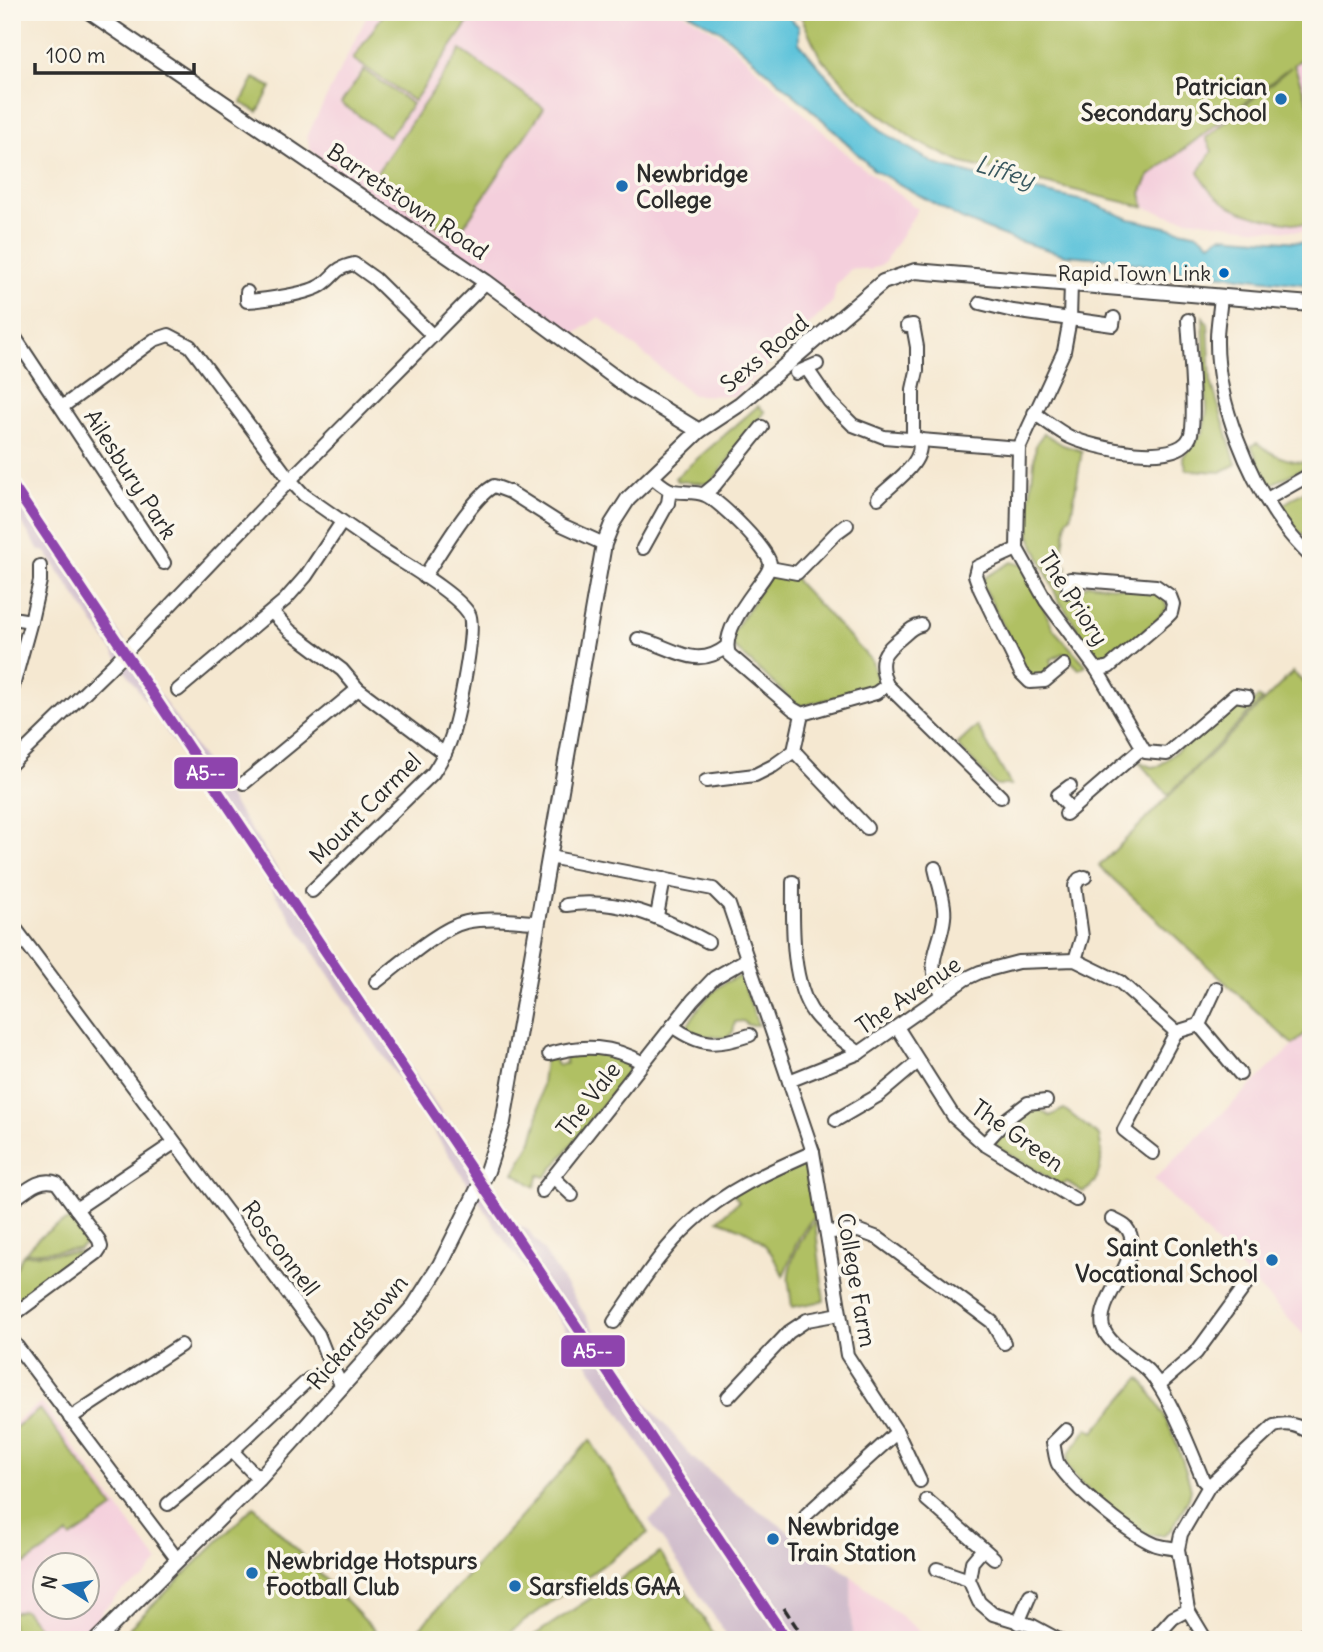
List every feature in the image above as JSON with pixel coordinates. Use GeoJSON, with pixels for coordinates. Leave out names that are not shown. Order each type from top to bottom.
{"type":"FeatureCollection","features":[{"type":"Feature","properties":{"kind":"main road"},"geometry":{"type":"LineString","coordinates":[[1301,1640],[1311,1632]]}},
{"type":"Feature","properties":{"kind":"street","name":"Barretstown Road"},"geometry":{"type":"LineString","coordinates":[[98,15],[486,282],[632,390],[698,430]]}},
{"type":"Feature","properties":{"kind":"street"},"geometry":{"type":"LineString","coordinates":[[247,292],[247,300],[295,294],[321,286],[339,267],[354,264],[374,279],[433,336]]}},
{"type":"Feature","properties":{"kind":"street","name":"Sexs Road"},"geometry":{"type":"LineString","coordinates":[[549,857],[604,544],[611,524],[628,499],[698,430],[740,404],[883,282],[915,271],[1311,304]]}},
{"type":"Feature","properties":{"kind":"street"},"geometry":{"type":"LineString","coordinates":[[12,763],[114,664],[289,480],[486,282]]}},
{"type":"Feature","properties":{"kind":"street"},"geometry":{"type":"LineString","coordinates":[[807,368],[829,401],[853,425],[884,437],[1019,448],[1064,351],[1070,319],[1071,283]]}},
{"type":"Feature","properties":{"kind":"street"},"geometry":{"type":"LineString","coordinates":[[1221,296],[1217,341],[1223,390],[1251,470],[1266,499],[1286,529],[1311,557]]}},
{"type":"Feature","properties":{"kind":"street"},"geometry":{"type":"LineString","coordinates":[[989,302],[1113,325],[1114,318]]}},
{"type":"Feature","properties":{"kind":"street"},"geometry":{"type":"LineString","coordinates":[[1034,413],[1070,437],[1095,445],[1152,454],[1176,450],[1185,445],[1192,434],[1195,342],[1188,320]]}},
{"type":"Feature","properties":{"kind":"street"},"geometry":{"type":"LineString","coordinates":[[878,498],[898,471],[914,463],[920,453],[911,412],[917,371],[917,346],[913,325],[906,326]]}},
{"type":"Feature","properties":{"kind":"street","name":"Ailesbury Park"},"geometry":{"type":"LineString","coordinates":[[12,333],[164,563]]}},
{"type":"Feature","properties":{"kind":"street","name":"Ailesbury Park"},"geometry":{"type":"LineString","coordinates":[[62,407],[154,341],[169,335],[190,346],[289,480]]}},
{"type":"Feature","properties":{"kind":"street"},"geometry":{"type":"LineString","coordinates":[[704,494],[715,485],[762,427]]}},
{"type":"Feature","properties":{"kind":"street","name":"The Priory"},"geometry":{"type":"LineString","coordinates":[[1019,448],[1017,549],[1061,624],[1097,670],[1142,748]]}},
{"type":"Feature","properties":{"kind":"street"},"geometry":{"type":"LineString","coordinates":[[1266,499],[1311,474]]}},
{"type":"Feature","properties":{"kind":"street"},"geometry":{"type":"LineString","coordinates":[[651,476],[670,491],[704,494],[718,502],[764,550],[770,560],[770,568],[742,609],[729,634],[726,647],[729,654],[793,709],[802,713],[876,693],[887,685]]}},
{"type":"Feature","properties":{"kind":"street","name":"Mount Carmel"},"geometry":{"type":"LineString","coordinates":[[289,480],[304,495],[461,605],[471,621],[461,695],[445,754],[433,773],[312,891]]}},
{"type":"Feature","properties":{"kind":"street"},"geometry":{"type":"LineString","coordinates":[[424,577],[476,501],[494,486],[510,492],[562,525],[604,544]]}},
{"type":"Feature","properties":{"kind":"street"},"geometry":{"type":"LineString","coordinates":[[643,548],[668,503],[670,491]]}},
{"type":"Feature","properties":{"kind":"street"},"geometry":{"type":"LineString","coordinates":[[178,690],[272,612],[306,576],[342,522]]}},
{"type":"Feature","properties":{"kind":"street"},"geometry":{"type":"LineString","coordinates":[[770,568],[797,573],[836,533],[848,526]]}},
{"type":"Feature","properties":{"kind":"street","name":"The Priory"},"geometry":{"type":"LineString","coordinates":[[1017,549],[977,567],[975,575],[980,589],[1021,673],[1030,682],[1045,681],[1064,665]]}},
{"type":"Feature","properties":{"kind":"street"},"geometry":{"type":"LineString","coordinates":[[12,690],[31,621],[40,581],[40,566]]}},
{"type":"Feature","properties":{"kind":"street","name":"The Priory"},"geometry":{"type":"LineString","coordinates":[[1068,592],[1070,579],[1156,586],[1170,596],[1173,604],[1165,619],[1109,667],[1097,670]]}},
{"type":"Feature","properties":{"kind":"street","name":"Mount Carmel"},"geometry":{"type":"LineString","coordinates":[[272,612],[290,631],[342,670],[358,689],[445,754]]}},
{"type":"Feature","properties":{"kind":"street"},"geometry":{"type":"LineString","coordinates":[[12,618],[31,621]]}},
{"type":"Feature","properties":{"kind":"street"},"geometry":{"type":"LineString","coordinates":[[921,625],[913,627],[888,648],[882,659],[881,671],[887,685],[1001,797]]}},
{"type":"Feature","properties":{"kind":"street"},"geometry":{"type":"LineString","coordinates":[[638,639],[650,640],[687,656],[706,657],[726,647]]}},
{"type":"Feature","properties":{"kind":"street"},"geometry":{"type":"LineString","coordinates":[[244,783],[358,689]]}},
{"type":"Feature","properties":{"kind":"street"},"geometry":{"type":"LineString","coordinates":[[1070,786],[1055,797],[1068,812],[1142,748],[1153,755],[1167,754],[1235,695],[1247,697]]}},
{"type":"Feature","properties":{"kind":"street"},"geometry":{"type":"LineString","coordinates":[[706,781],[755,775],[773,766],[794,751],[802,713]]}},
{"type":"Feature","properties":{"kind":"street"},"geometry":{"type":"LineString","coordinates":[[794,751],[867,828]]}},
{"type":"Feature","properties":{"kind":"street","name":"College Farm"},"geometry":{"type":"LineString","coordinates":[[549,857],[713,889],[729,905],[813,1152],[847,1355],[897,1432],[920,1482]]}},
{"type":"Feature","properties":{"kind":"street","name":"Rickardstown"},"geometry":{"type":"LineString","coordinates":[[97,1640],[259,1479],[382,1344],[414,1306],[440,1265],[487,1171],[503,1122],[549,857]]}},
{"type":"Feature","properties":{"kind":"street"},"geometry":{"type":"LineString","coordinates":[[936,868],[945,917],[934,951],[933,965],[936,982],[942,993]]}},
{"type":"Feature","properties":{"kind":"street"},"geometry":{"type":"LineString","coordinates":[[1075,960],[1082,937],[1075,886],[1079,879],[1085,877]]}},
{"type":"Feature","properties":{"kind":"street"},"geometry":{"type":"LineString","coordinates":[[657,916],[664,879]]}},
{"type":"Feature","properties":{"kind":"street"},"geometry":{"type":"LineString","coordinates":[[793,882],[793,930],[804,996],[814,1016],[859,1053]]}},
{"type":"Feature","properties":{"kind":"street"},"geometry":{"type":"LineString","coordinates":[[566,905],[587,901],[629,908],[657,916],[708,942]]}},
{"type":"Feature","properties":{"kind":"street"},"geometry":{"type":"LineString","coordinates":[[376,982],[447,930],[464,923],[486,920],[537,922]]}},
{"type":"Feature","properties":{"kind":"street","name":"Rosconnell"},"geometry":{"type":"LineString","coordinates":[[12,924],[318,1334],[342,1386]]}},
{"type":"Feature","properties":{"kind":"street","name":"The Vale"},"geometry":{"type":"LineString","coordinates":[[542,1191],[672,1026],[714,978],[747,959]]}},
{"type":"Feature","properties":{"kind":"street","name":"The Avenue"},"geometry":{"type":"LineString","coordinates":[[789,1081],[859,1053],[942,993],[980,972],[1018,962],[1075,960],[1120,982],[1175,1032]]}},
{"type":"Feature","properties":{"kind":"street"},"geometry":{"type":"LineString","coordinates":[[1153,1153],[1124,1130],[1175,1032],[1199,1025],[1216,988]]}},
{"type":"Feature","properties":{"kind":"street"},"geometry":{"type":"LineString","coordinates":[[1199,1025],[1240,1074]]}},
{"type":"Feature","properties":{"kind":"street"},"geometry":{"type":"LineString","coordinates":[[672,1026],[685,1036],[704,1044],[728,1042],[750,1035]]}},
{"type":"Feature","properties":{"kind":"street","name":"The Green"},"geometry":{"type":"LineString","coordinates":[[897,1027],[954,1117],[984,1143],[1076,1200]]}},
{"type":"Feature","properties":{"kind":"street"},"geometry":{"type":"LineString","coordinates":[[549,1054],[591,1046],[615,1050],[643,1063]]}},
{"type":"Feature","properties":{"kind":"street"},"geometry":{"type":"LineString","coordinates":[[836,1121],[879,1095],[918,1062]]}},
{"type":"Feature","properties":{"kind":"street"},"geometry":{"type":"LineString","coordinates":[[984,1143],[1007,1118],[1028,1103],[1046,1101]]}},
{"type":"Feature","properties":{"kind":"street"},"geometry":{"type":"LineString","coordinates":[[76,1209],[174,1143]]}},
{"type":"Feature","properties":{"kind":"street"},"geometry":{"type":"LineString","coordinates":[[614,1322],[663,1254],[691,1223],[731,1192],[775,1168],[813,1152]]}},
{"type":"Feature","properties":{"kind":"street"},"geometry":{"type":"LineString","coordinates":[[553,1177],[572,1195]]}},
{"type":"Feature","properties":{"kind":"street"},"geometry":{"type":"LineString","coordinates":[[12,1201],[41,1181],[49,1179],[57,1182],[99,1240],[101,1247],[97,1253],[12,1317]]}},
{"type":"Feature","properties":{"kind":"street"},"geometry":{"type":"LineString","coordinates":[[1112,1219],[1126,1228],[1132,1245],[1102,1319],[1103,1330],[1160,1384],[1203,1480],[1209,1486]]}},
{"type":"Feature","properties":{"kind":"street"},"geometry":{"type":"LineString","coordinates":[[827,1232],[859,1231],[878,1238],[992,1322],[1004,1343]]}},
{"type":"Feature","properties":{"kind":"street"},"geometry":{"type":"LineString","coordinates":[[1160,1384],[1196,1353],[1245,1286]]}},
{"type":"Feature","properties":{"kind":"street"},"geometry":{"type":"LineString","coordinates":[[729,1397],[789,1332],[807,1320],[840,1314]]}},
{"type":"Feature","properties":{"kind":"street"},"geometry":{"type":"LineString","coordinates":[[12,1340],[177,1559]]}},
{"type":"Feature","properties":{"kind":"street"},"geometry":{"type":"LineString","coordinates":[[70,1419],[181,1345]]}},
{"type":"Feature","properties":{"kind":"street"},"geometry":{"type":"LineString","coordinates":[[168,1504],[232,1451],[309,1379]]}},
{"type":"Feature","properties":{"kind":"street"},"geometry":{"type":"LineString","coordinates":[[1206,1640],[1188,1611],[1178,1549],[1181,1534],[1209,1486],[1274,1426],[1285,1423],[1301,1426],[1311,1433]]}},
{"type":"Feature","properties":{"kind":"street"},"geometry":{"type":"LineString","coordinates":[[1066,1430],[1053,1443],[1056,1462],[1093,1502],[1143,1538],[1157,1545],[1178,1549]]}},
{"type":"Feature","properties":{"kind":"street"},"geometry":{"type":"LineString","coordinates":[[803,1522],[807,1514],[897,1432]]}},
{"type":"Feature","properties":{"kind":"street"},"geometry":{"type":"LineString","coordinates":[[232,1451],[259,1479]]}},
{"type":"Feature","properties":{"kind":"street"},"geometry":{"type":"LineString","coordinates":[[927,1500],[994,1558]]}},
{"type":"Feature","properties":{"kind":"street"},"geometry":{"type":"LineString","coordinates":[[983,1549],[972,1562],[970,1580],[979,1602],[993,1614],[1033,1626],[1059,1640]]}},
{"type":"Feature","properties":{"kind":"street"},"geometry":{"type":"LineString","coordinates":[[937,1569],[970,1580]]}},
{"type":"Feature","properties":{"kind":"street"},"geometry":{"type":"LineString","coordinates":[[1018,1623],[1030,1595]]}},
{"type":"Feature","properties":{"kind":"street"},"geometry":{"type":"LineString","coordinates":[[1153,1640],[1173,1618],[1188,1611]]}},
{"type":"Feature","properties":{"kind":"shaded area","name":"Newbridge College"},"geometry":{"type":"Polygon","coordinates":[[[369,12],[682,12],[723,37],[855,162],[918,209],[884,263],[870,270],[851,269],[836,285],[833,302],[736,396],[693,395],[599,317],[575,334],[523,302],[518,288],[513,285],[501,287],[310,149],[307,136],[369,12]]]}},
{"type":"Feature","properties":{"kind":"shaded area","name":"Patrician Secondary School"},"geometry":{"type":"Polygon","coordinates":[[[1311,51],[1311,232],[1251,228],[1174,217],[1144,207],[1141,193],[1149,176],[1311,51]]]}},
{"type":"Feature","properties":{"kind":"shaded area"},"geometry":{"type":"Polygon","coordinates":[[[12,474],[515,1223],[528,1230],[544,1251],[629,1383],[693,1458],[732,1491],[851,1576],[852,1640],[730,1640],[649,1520],[673,1502],[664,1482],[528,1271],[505,1241],[46,552],[39,550],[12,507],[12,474]]]}},
{"type":"Feature","properties":{"kind":"shaded area","name":"Saint Conleth's Vocational School"},"geometry":{"type":"Polygon","coordinates":[[[1311,1028],[1311,1342],[1154,1179],[1311,1028]]]}},
{"type":"Feature","properties":{"kind":"shaded area"},"geometry":{"type":"Polygon","coordinates":[[[41,1402],[158,1562],[143,1579],[123,1590],[102,1612],[102,1550],[32,1550],[32,1620],[97,1620],[80,1640],[12,1640],[12,1425],[41,1402]]]}},
{"type":"Feature","properties":{"kind":"shaded area"},"geometry":{"type":"Polygon","coordinates":[[[851,1576],[878,1598],[931,1640],[852,1640],[851,1576]]]}},
{"type":"Feature","properties":{"kind":"green space"},"geometry":{"type":"Polygon","coordinates":[[[385,12],[475,12],[414,101],[353,59],[385,12]]]}},
{"type":"Feature","properties":{"kind":"green space"},"geometry":{"type":"Polygon","coordinates":[[[799,12],[1311,12],[1311,51],[1294,65],[1311,111],[1311,225],[1262,218],[1231,207],[1207,186],[1199,172],[1212,151],[1206,138],[1291,67],[1149,176],[1141,193],[1144,207],[962,163],[916,141],[860,100],[820,57],[799,12]]]}},
{"type":"Feature","properties":{"kind":"green space"},"geometry":{"type":"Polygon","coordinates":[[[461,50],[544,108],[455,239],[371,181],[461,50]]]}},
{"type":"Feature","properties":{"kind":"green space"},"geometry":{"type":"Polygon","coordinates":[[[364,70],[412,104],[389,137],[341,103],[364,70]]]}},
{"type":"Feature","properties":{"kind":"green space"},"geometry":{"type":"Polygon","coordinates":[[[254,78],[271,87],[258,112],[241,103],[254,78]]]}},
{"type":"Feature","properties":{"kind":"green space"},"geometry":{"type":"Polygon","coordinates":[[[1203,317],[1208,324],[1211,381],[1236,464],[1221,472],[1187,470],[1183,457],[1203,432],[1207,410],[1203,317]]]}},
{"type":"Feature","properties":{"kind":"green space"},"geometry":{"type":"Polygon","coordinates":[[[758,406],[765,412],[710,484],[678,481],[675,478],[758,406]]]}},
{"type":"Feature","properties":{"kind":"green space"},"geometry":{"type":"Polygon","coordinates":[[[1044,433],[1063,445],[1082,451],[1060,567],[1067,566],[1061,595],[1077,597],[1079,590],[1088,584],[1154,591],[1163,598],[1167,608],[1157,620],[1110,660],[1099,660],[1058,599],[1030,536],[1028,516],[1036,444],[1044,433]]]}},
{"type":"Feature","properties":{"kind":"green space"},"geometry":{"type":"Polygon","coordinates":[[[1257,443],[1280,457],[1306,462],[1308,466],[1270,485],[1251,446],[1257,443]]]}},
{"type":"Feature","properties":{"kind":"green space"},"geometry":{"type":"Polygon","coordinates":[[[1311,487],[1310,538],[1299,532],[1279,507],[1311,487]]]}},
{"type":"Feature","properties":{"kind":"green space"},"geometry":{"type":"Polygon","coordinates":[[[1011,562],[1023,565],[1054,630],[1086,665],[1079,669],[1063,653],[1050,660],[1053,671],[1040,679],[1025,671],[983,585],[984,578],[1011,562]]]}},
{"type":"Feature","properties":{"kind":"green space"},"geometry":{"type":"Polygon","coordinates":[[[769,576],[795,578],[872,661],[879,686],[803,706],[795,703],[734,647],[733,633],[769,576]]]}},
{"type":"Feature","properties":{"kind":"green space"},"geometry":{"type":"Polygon","coordinates":[[[1293,672],[1311,690],[1311,1028],[1293,1045],[1099,866],[1293,672]]]}},
{"type":"Feature","properties":{"kind":"green space"},"geometry":{"type":"Polygon","coordinates":[[[1258,697],[1262,700],[1168,795],[1138,761],[1151,767],[1159,766],[1228,708],[1236,704],[1247,707],[1258,697]]]}},
{"type":"Feature","properties":{"kind":"green space"},"geometry":{"type":"Polygon","coordinates":[[[977,726],[1011,785],[995,785],[957,745],[977,726]]]}},
{"type":"Feature","properties":{"kind":"green space"},"geometry":{"type":"Polygon","coordinates":[[[741,976],[758,1025],[735,1022],[733,1032],[727,1038],[694,1035],[687,1027],[703,1003],[724,983],[741,976]]]}},
{"type":"Feature","properties":{"kind":"green space"},"geometry":{"type":"Polygon","coordinates":[[[579,1049],[622,1058],[628,1062],[628,1073],[546,1177],[539,1175],[535,1187],[514,1173],[532,1141],[538,1119],[545,1058],[554,1059],[557,1065],[566,1064],[564,1055],[579,1049]]]}},
{"type":"Feature","properties":{"kind":"green space"},"geometry":{"type":"Polygon","coordinates":[[[1035,1106],[1050,1116],[1064,1109],[1099,1136],[1101,1151],[1098,1175],[1083,1192],[1067,1182],[1060,1185],[998,1147],[994,1141],[1027,1108],[1035,1106]]]}},
{"type":"Feature","properties":{"kind":"green space"},"geometry":{"type":"Polygon","coordinates":[[[804,1162],[814,1218],[799,1238],[783,1276],[772,1254],[759,1239],[718,1220],[739,1201],[733,1193],[804,1162]]]}},
{"type":"Feature","properties":{"kind":"green space"},"geometry":{"type":"Polygon","coordinates":[[[70,1219],[87,1243],[79,1249],[25,1253],[45,1233],[70,1219]]]}},
{"type":"Feature","properties":{"kind":"green space"},"geometry":{"type":"Polygon","coordinates":[[[815,1221],[824,1301],[792,1307],[789,1277],[792,1260],[800,1242],[815,1221]]]}},
{"type":"Feature","properties":{"kind":"green space"},"geometry":{"type":"Polygon","coordinates":[[[82,1254],[12,1305],[12,1276],[23,1255],[82,1254]]]}},
{"type":"Feature","properties":{"kind":"green space"},"geometry":{"type":"Polygon","coordinates":[[[1140,1378],[1157,1402],[1171,1431],[1191,1489],[1172,1529],[1163,1535],[1148,1535],[1081,1484],[1067,1466],[1068,1455],[1088,1428],[1094,1432],[1140,1378]]]}},
{"type":"Feature","properties":{"kind":"green space"},"geometry":{"type":"Polygon","coordinates":[[[40,1409],[114,1508],[71,1538],[68,1534],[45,1550],[32,1550],[32,1559],[25,1564],[12,1545],[12,1430],[40,1409]]]}},
{"type":"Feature","properties":{"kind":"green space","name":"Sarsfields GAA"},"geometry":{"type":"Polygon","coordinates":[[[590,1440],[648,1533],[498,1640],[409,1640],[590,1440]]]}},
{"type":"Feature","properties":{"kind":"green space","name":"Newbridge Hotspurs Football Club"},"geometry":{"type":"Polygon","coordinates":[[[254,1506],[384,1640],[117,1640],[254,1506]]]}},
{"type":"Feature","properties":{"kind":"green space"},"geometry":{"type":"Polygon","coordinates":[[[660,1553],[718,1640],[527,1640],[660,1553]]]}},
{"type":"Feature","properties":{"kind":"green space"},"geometry":{"type":"Polygon","coordinates":[[[23,1610],[26,1612],[48,1640],[12,1640],[12,1613],[23,1610]]]}},
{"type":"Feature","properties":{"kind":"water"},"geometry":{"type":"Polygon","coordinates":[[[687,12],[783,12],[799,27],[799,43],[832,82],[883,132],[935,164],[1092,203],[1129,219],[1198,234],[1210,243],[1221,236],[1311,243],[1311,285],[1065,255],[1012,239],[962,219],[874,170],[823,120],[722,32],[687,12]]]}},
{"type":"Feature","properties":{"kind":"railway"},"geometry":{"type":"LineString","coordinates":[[784,1608],[805,1640]]}},
{"type":"Feature","properties":{"kind":"transit line","name":"A5--"},"geometry":{"type":"LineString","coordinates":[[12,484],[787,1640]]}},
{"type":"Feature","properties":{"kind":"place","name":"Patrician Secondary School"},"geometry":{"type":"Point","coordinates":[1281,99]}},
{"type":"Feature","properties":{"kind":"place","name":"Newbridge College"},"geometry":{"type":"Point","coordinates":[622,186]}},
{"type":"Feature","properties":{"kind":"place","name":"Rapid Town Link"},"geometry":{"type":"Point","coordinates":[1224,273]}},
{"type":"Feature","properties":{"kind":"place","name":"Saint Conleth's Vocational School"},"geometry":{"type":"Point","coordinates":[1272,1260]}},
{"type":"Feature","properties":{"kind":"place","name":"Newbridge Train Station"},"geometry":{"type":"Point","coordinates":[773,1539]}},
{"type":"Feature","properties":{"kind":"place","name":"Newbridge Hotspurs Football Club"},"geometry":{"type":"Point","coordinates":[252,1573]}},
{"type":"Feature","properties":{"kind":"place","name":"Sarsfields GAA"},"geometry":{"type":"Point","coordinates":[515,1586]}},
{"type":"Feature","properties":{"kind":"water label","name":"Liffey"},"geometry":{"type":"Point","coordinates":[1005,171]}}]}
